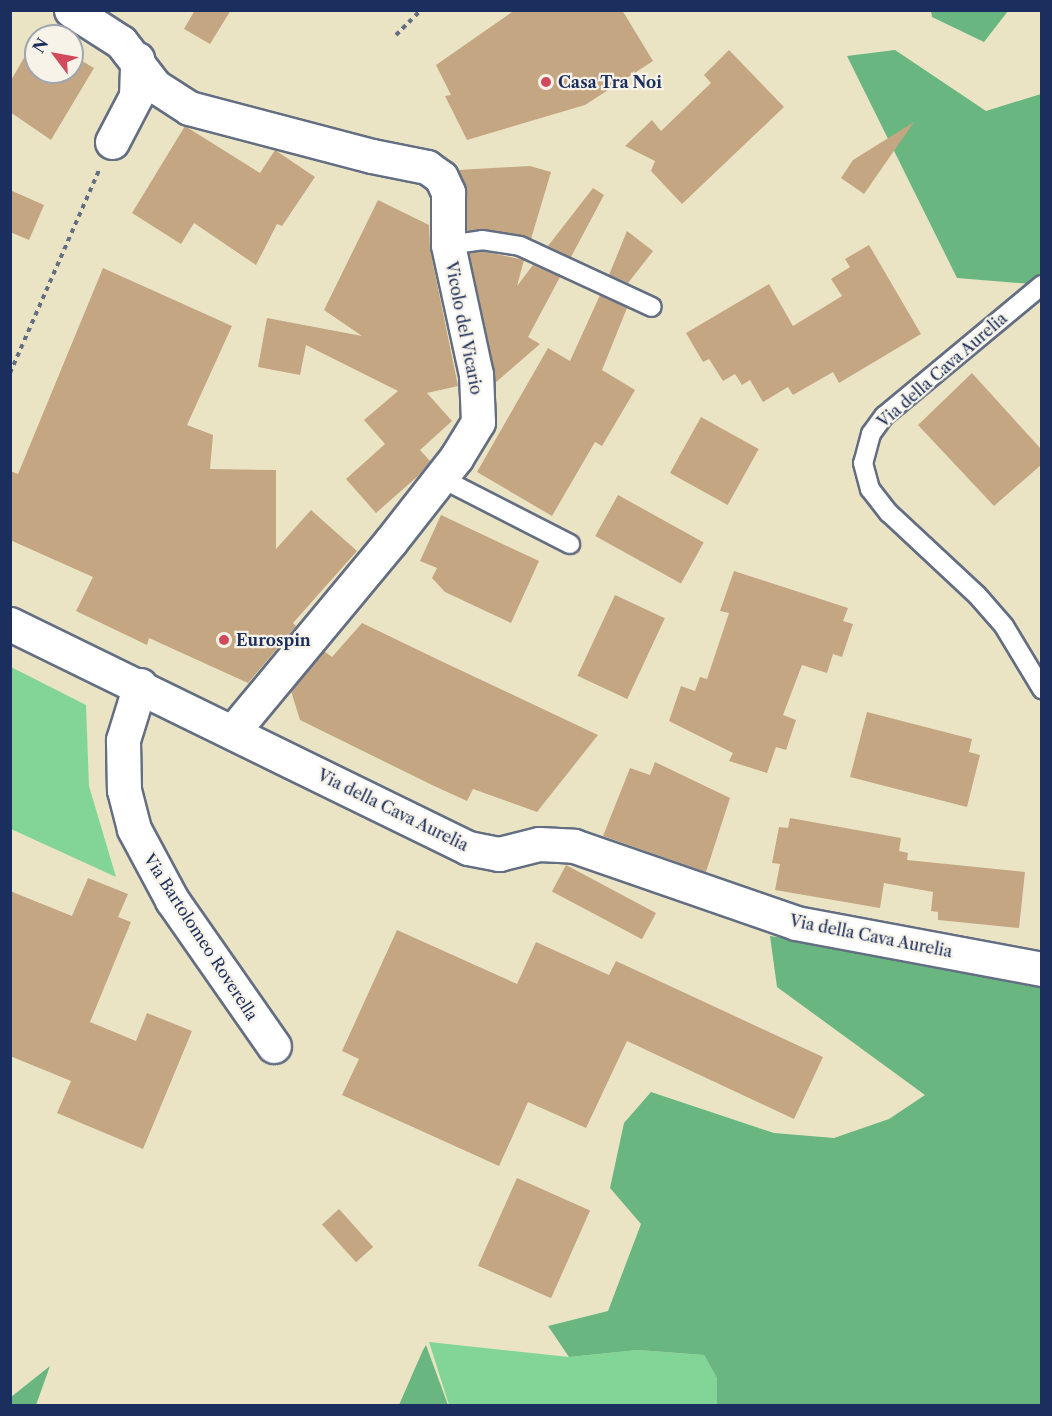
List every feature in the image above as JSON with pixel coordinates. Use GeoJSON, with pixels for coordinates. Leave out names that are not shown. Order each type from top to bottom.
{"type":"FeatureCollection","features":[{"type":"Feature","properties":{"kind":"street","name":"Vicolo del Vicario"},"geometry":{"type":"LineString","coordinates":[[77,12],[121,42],[163,93],[199,112],[435,171],[448,192],[448,245],[476,375],[479,414],[471,436],[441,478],[233,731]]}},
{"type":"Feature","properties":{"kind":"street"},"geometry":{"type":"LineString","coordinates":[[112,142],[136,96],[137,59]]}},
{"type":"Feature","properties":{"kind":"street","name":"Via della Cava Aurelia"},"geometry":{"type":"LineString","coordinates":[[10,624],[140,685],[468,848],[499,854],[539,844],[574,846],[796,922],[1041,969]]}},
{"type":"Feature","properties":{"kind":"street","name":"Via Bartolomeo Roverella"},"geometry":{"type":"LineString","coordinates":[[140,685],[123,740],[124,790],[134,829],[172,900],[273,1046]]}},
{"type":"Feature","properties":{"kind":"lane"},"geometry":{"type":"LineString","coordinates":[[448,245],[482,240],[520,246],[652,307]]}},
{"type":"Feature","properties":{"kind":"lane","name":"Via della Cava Aurelia"},"geometry":{"type":"LineString","coordinates":[[1041,285],[884,416],[867,444],[863,463],[870,489],[883,505],[997,618],[1041,689]]}},
{"type":"Feature","properties":{"kind":"lane"},"geometry":{"type":"LineString","coordinates":[[441,478],[570,544]]}},
{"type":"Feature","properties":{"kind":"path"},"geometry":{"type":"LineString","coordinates":[[396,35],[421,10]]}},
{"type":"Feature","properties":{"kind":"path"},"geometry":{"type":"LineString","coordinates":[[10,373],[97,173]]}},
{"type":"Feature","properties":{"kind":"green space"},"geometry":{"type":"Polygon","coordinates":[[[931,10],[1008,11],[984,42],[932,17],[931,10]]]}},
{"type":"Feature","properties":{"kind":"green space"},"geometry":{"type":"Polygon","coordinates":[[[895,50],[986,111],[1041,94],[1041,303],[1032,284],[957,278],[847,56],[895,50]]]}},
{"type":"Feature","properties":{"kind":"green space"},"geometry":{"type":"Polygon","coordinates":[[[11,667],[86,705],[89,786],[116,877],[11,829],[11,667]]]}},
{"type":"Feature","properties":{"kind":"green space"},"geometry":{"type":"Polygon","coordinates":[[[770,936],[1041,975],[1041,1405],[717,1405],[717,1378],[704,1355],[638,1350],[569,1357],[548,1326],[608,1311],[641,1224],[610,1188],[624,1123],[651,1092],[774,1133],[834,1138],[889,1119],[925,1095],[777,987],[770,936]]]}},
{"type":"Feature","properties":{"kind":"green space"},"geometry":{"type":"Polygon","coordinates":[[[429,1342],[569,1357],[638,1350],[704,1355],[717,1378],[717,1405],[449,1405],[429,1342]]]}},
{"type":"Feature","properties":{"kind":"green space"},"geometry":{"type":"Polygon","coordinates":[[[426,1345],[448,1405],[399,1405],[423,1350],[426,1345]]]}},
{"type":"Feature","properties":{"kind":"green space"},"geometry":{"type":"Polygon","coordinates":[[[50,1366],[36,1405],[11,1405],[11,1397],[50,1366]]]}},
{"type":"Feature","properties":{"kind":"building"},"geometry":{"type":"Polygon","coordinates":[[[195,10],[231,10],[210,44],[184,29],[195,10]]]}},
{"type":"Feature","properties":{"kind":"building","name":"Casa Tra Noi"},"geometry":{"type":"Polygon","coordinates":[[[515,10],[622,10],[653,61],[585,105],[467,140],[445,96],[451,95],[436,65],[515,10]]]}},
{"type":"Feature","properties":{"kind":"building"},"geometry":{"type":"Polygon","coordinates":[[[729,50],[784,107],[682,204],[651,171],[655,161],[625,146],[652,120],[661,131],[711,83],[704,75],[729,50]]]}},
{"type":"Feature","properties":{"kind":"building"},"geometry":{"type":"Polygon","coordinates":[[[24,58],[24,84],[84,84],[84,62],[94,68],[51,140],[10,112],[10,82],[24,58]]]}},
{"type":"Feature","properties":{"kind":"building"},"geometry":{"type":"Polygon","coordinates":[[[914,122],[864,194],[841,178],[853,160],[914,122]]]}},
{"type":"Feature","properties":{"kind":"building"},"geometry":{"type":"Polygon","coordinates":[[[185,126],[260,173],[275,150],[315,177],[282,226],[277,224],[256,265],[194,223],[181,244],[132,213],[185,126]]]}},
{"type":"Feature","properties":{"kind":"building"},"geometry":{"type":"Polygon","coordinates":[[[530,166],[551,172],[531,239],[484,229],[467,231],[467,192],[458,170],[530,166]]]}},
{"type":"Feature","properties":{"kind":"building"},"geometry":{"type":"Polygon","coordinates":[[[593,188],[604,195],[571,257],[548,246],[593,188]]]}},
{"type":"Feature","properties":{"kind":"building"},"geometry":{"type":"Polygon","coordinates":[[[10,190],[44,205],[29,240],[10,232],[10,190]]]}},
{"type":"Feature","properties":{"kind":"building"},"geometry":{"type":"Polygon","coordinates":[[[378,200],[429,225],[430,249],[458,386],[427,393],[452,421],[420,450],[430,461],[418,476],[376,513],[346,479],[385,444],[364,420],[398,391],[306,345],[300,375],[258,367],[267,318],[362,336],[324,310],[378,200]]]}},
{"type":"Feature","properties":{"kind":"building"},"geometry":{"type":"Polygon","coordinates":[[[627,231],[653,251],[628,283],[609,275],[627,231]]]}},
{"type":"Feature","properties":{"kind":"building"},"geometry":{"type":"Polygon","coordinates":[[[869,245],[921,334],[839,383],[833,372],[793,395],[788,387],[763,402],[750,380],[742,385],[735,374],[723,381],[709,359],[703,362],[686,333],[769,284],[793,326],[842,296],[831,279],[850,267],[845,259],[869,245]]]}},
{"type":"Feature","properties":{"kind":"building"},"geometry":{"type":"Polygon","coordinates":[[[482,251],[524,260],[517,286],[533,265],[560,277],[528,337],[540,344],[495,383],[469,253],[482,251]]]}},
{"type":"Feature","properties":{"kind":"building"},"geometry":{"type":"Polygon","coordinates":[[[103,268],[232,326],[187,425],[213,435],[210,469],[276,470],[276,549],[311,510],[357,551],[293,623],[296,626],[248,683],[149,638],[147,645],[76,611],[93,577],[10,540],[10,471],[18,474],[103,268]]]}},
{"type":"Feature","properties":{"kind":"building"},"geometry":{"type":"Polygon","coordinates":[[[600,295],[627,308],[602,370],[635,390],[602,446],[595,442],[552,516],[477,472],[548,348],[570,361],[600,295]]]}},
{"type":"Feature","properties":{"kind":"building"},"geometry":{"type":"Polygon","coordinates":[[[972,373],[1041,449],[1041,465],[994,506],[918,425],[972,373]]]}},
{"type":"Feature","properties":{"kind":"building"},"geometry":{"type":"Polygon","coordinates":[[[701,417],[759,449],[728,505],[670,473],[701,417]]]}},
{"type":"Feature","properties":{"kind":"building"},"geometry":{"type":"Polygon","coordinates":[[[618,495],[704,543],[681,584],[595,536],[618,495]]]}},
{"type":"Feature","properties":{"kind":"building"},"geometry":{"type":"Polygon","coordinates":[[[441,515],[539,561],[511,623],[445,592],[432,578],[437,568],[420,561],[441,515]]]}},
{"type":"Feature","properties":{"kind":"building"},"geometry":{"type":"Polygon","coordinates":[[[734,571],[848,608],[843,621],[853,624],[842,657],[833,654],[827,673],[802,665],[783,715],[796,720],[786,750],[776,747],[767,773],[729,761],[733,753],[669,721],[681,686],[695,691],[700,677],[707,679],[729,613],[720,611],[734,571]]]}},
{"type":"Feature","properties":{"kind":"building"},"geometry":{"type":"Polygon","coordinates":[[[615,595],[665,618],[627,699],[577,676],[615,595]]]}},
{"type":"Feature","properties":{"kind":"building"},"geometry":{"type":"Polygon","coordinates":[[[362,623],[598,735],[537,812],[473,789],[467,801],[432,785],[300,720],[291,691],[324,651],[332,657],[362,623]]]}},
{"type":"Feature","properties":{"kind":"building"},"geometry":{"type":"Polygon","coordinates":[[[867,712],[972,739],[969,752],[980,755],[967,807],[850,777],[867,712]]]}},
{"type":"Feature","properties":{"kind":"building"},"geometry":{"type":"Polygon","coordinates":[[[655,762],[730,798],[706,872],[603,836],[630,768],[650,775],[655,762]]]}},
{"type":"Feature","properties":{"kind":"building"},"geometry":{"type":"Polygon","coordinates":[[[790,818],[901,838],[899,851],[908,853],[907,860],[1025,872],[1019,928],[938,920],[938,912],[931,911],[933,892],[884,883],[880,908],[775,890],[780,864],[772,863],[779,827],[788,828],[790,818]]]}},
{"type":"Feature","properties":{"kind":"building"},"geometry":{"type":"Polygon","coordinates":[[[566,865],[656,913],[642,939],[552,891],[566,865]]]}},
{"type":"Feature","properties":{"kind":"building"},"geometry":{"type":"Polygon","coordinates":[[[88,878],[128,894],[118,917],[131,922],[90,1022],[136,1041],[147,1013],[192,1031],[143,1149],[57,1113],[71,1081],[10,1056],[10,891],[72,916],[88,878]]]}},
{"type":"Feature","properties":{"kind":"building"},"geometry":{"type":"Polygon","coordinates":[[[397,930],[517,984],[536,942],[609,975],[616,961],[823,1057],[794,1119],[627,1041],[586,1128],[528,1102],[499,1166],[342,1095],[359,1059],[342,1051],[397,930]]]}},
{"type":"Feature","properties":{"kind":"building"},"geometry":{"type":"Polygon","coordinates":[[[517,1178],[590,1211],[551,1298],[478,1266],[517,1178]]]}},
{"type":"Feature","properties":{"kind":"building"},"geometry":{"type":"Polygon","coordinates":[[[339,1209],[373,1247],[356,1262],[322,1224],[339,1209]]]}},
{"type":"Feature","properties":{"kind":"place","name":"Casa Tra Noi"},"geometry":{"type":"Point","coordinates":[546,82]}},
{"type":"Feature","properties":{"kind":"place","name":"Eurospin"},"geometry":{"type":"Point","coordinates":[224,640]}}]}
